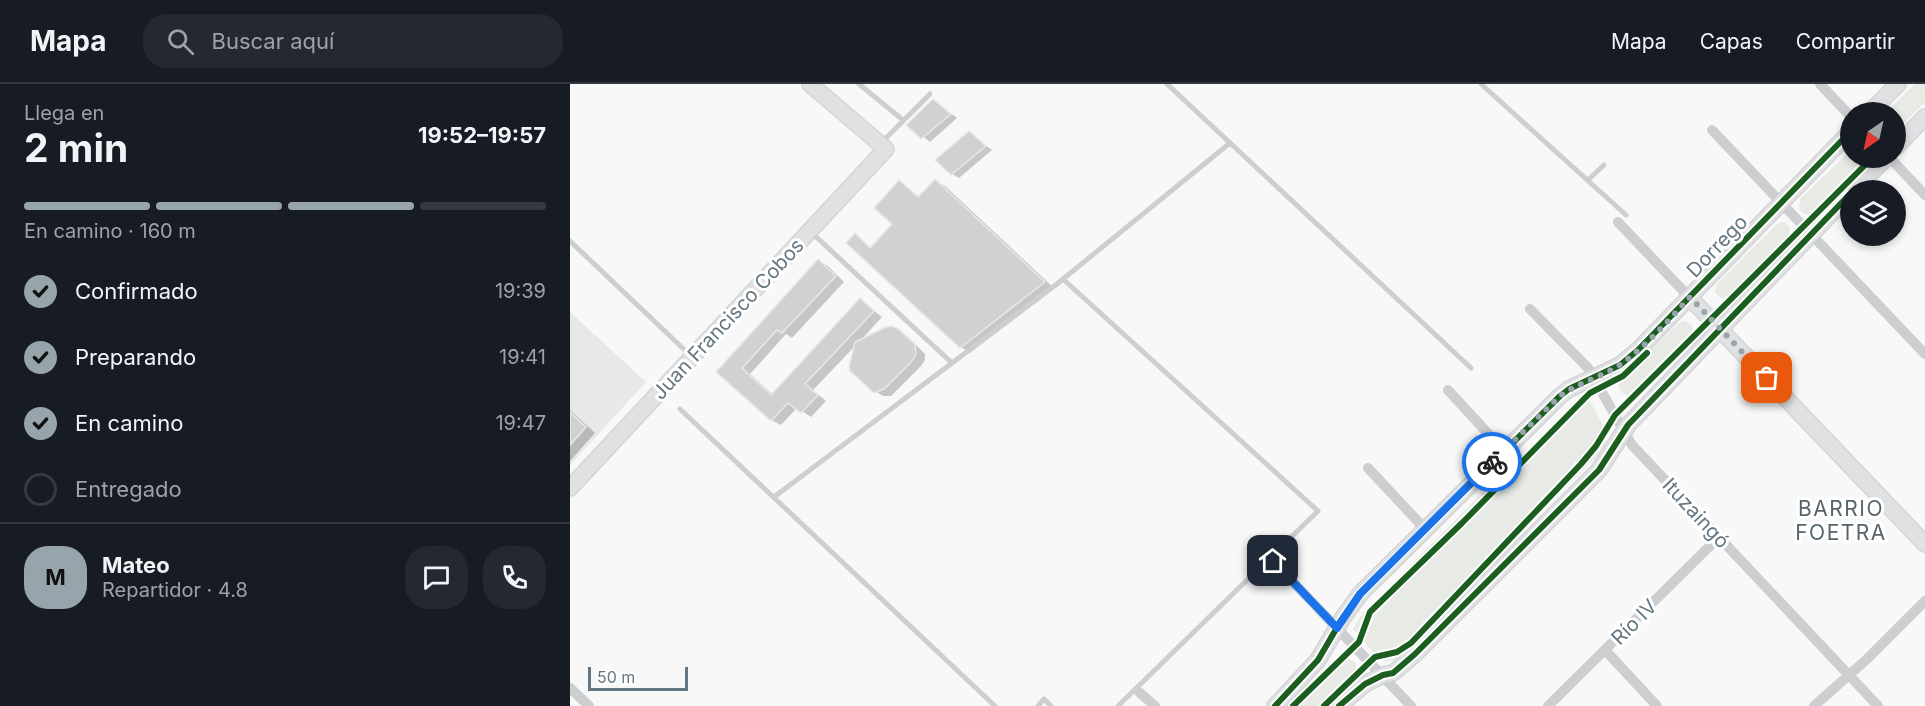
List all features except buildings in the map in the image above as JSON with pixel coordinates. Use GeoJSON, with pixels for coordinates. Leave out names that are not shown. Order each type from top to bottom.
{"type":"FeatureCollection","features":[{"type":"Feature","properties":{"kind":"main road"},"geometry":{"type":"LineString","coordinates":[[810,84],[883,147]]}},
{"type":"Feature","properties":{"kind":"main road"},"geometry":{"type":"LineString","coordinates":[[1880,102],[1898,84]]}},
{"type":"Feature","properties":{"kind":"main road"},"geometry":{"type":"LineString","coordinates":[[1906,137],[1925,117]]}},
{"type":"Feature","properties":{"kind":"main road","name":"Dorrego"},"geometry":{"type":"LineString","coordinates":[[1275,706],[1318,660],[1360,594],[1503,451],[1569,389],[1620,364],[1638,350],[1840,142]]}},
{"type":"Feature","properties":{"kind":"main road","name":"Juan Francisco Cobos"},"geometry":{"type":"LineString","coordinates":[[570,488],[810,231],[883,147]]}},
{"type":"Feature","properties":{"kind":"main road"},"geometry":{"type":"LineString","coordinates":[[1865,180],[1877,168]]}},
{"type":"Feature","properties":{"kind":"main road"},"geometry":{"type":"LineString","coordinates":[[1339,706],[1365,684],[1383,675],[1394,673],[1405,664],[1591,478],[1609,457],[1623,432],[1840,204]]}},
{"type":"Feature","properties":{"kind":"main road"},"geometry":{"type":"LineString","coordinates":[[1690,297],[1925,544]]}},
{"type":"Feature","properties":{"kind":"street"},"geometry":{"type":"LineString","coordinates":[[1820,84],[1840,105]]}},
{"type":"Feature","properties":{"kind":"street"},"geometry":{"type":"LineString","coordinates":[[1712,130],[1925,354]]}},
{"type":"Feature","properties":{"kind":"street"},"geometry":{"type":"LineString","coordinates":[[1898,168],[1925,195]]}},
{"type":"Feature","properties":{"kind":"street"},"geometry":{"type":"LineString","coordinates":[[1622,219],[1690,297]]}},
{"type":"Feature","properties":{"kind":"street","name":"Ituzaingó"},"geometry":{"type":"LineString","coordinates":[[1530,309],[1583,363],[1632,445],[1878,706]]}},
{"type":"Feature","properties":{"kind":"street"},"geometry":{"type":"LineString","coordinates":[[1448,390],[1503,451]]}},
{"type":"Feature","properties":{"kind":"street"},"geometry":{"type":"LineString","coordinates":[[1368,468],[1425,529]]}},
{"type":"Feature","properties":{"kind":"street","name":"Río IV"},"geometry":{"type":"LineString","coordinates":[[1548,706],[1719,537]]}},
{"type":"Feature","properties":{"kind":"street"},"geometry":{"type":"LineString","coordinates":[[1273,561],[1411,706]]}},
{"type":"Feature","properties":{"kind":"street"},"geometry":{"type":"LineString","coordinates":[[1814,706],[1867,659],[1925,601]]}},
{"type":"Feature","properties":{"kind":"street"},"geometry":{"type":"LineString","coordinates":[[1605,650],[1657,706]]}},
{"type":"Feature","properties":{"kind":"street"},"geometry":{"type":"LineString","coordinates":[[570,688],[589,706]]}},
{"type":"Feature","properties":{"kind":"street"},"geometry":{"type":"LineString","coordinates":[[1140,692],[1155,706]]}},
{"type":"Feature","properties":{"kind":"lane"},"geometry":{"type":"LineString","coordinates":[[859,84],[903,120]]}},
{"type":"Feature","properties":{"kind":"lane"},"geometry":{"type":"LineString","coordinates":[[1167,84],[1471,368]]}},
{"type":"Feature","properties":{"kind":"lane"},"geometry":{"type":"LineString","coordinates":[[1481,84],[1588,180],[1622,219]]}},
{"type":"Feature","properties":{"kind":"lane"},"geometry":{"type":"LineString","coordinates":[[883,147],[903,120],[930,94]]}},
{"type":"Feature","properties":{"kind":"lane"},"geometry":{"type":"LineString","coordinates":[[774,497],[1063,279],[1230,143]]}},
{"type":"Feature","properties":{"kind":"lane"},"geometry":{"type":"LineString","coordinates":[[1588,180],[1604,165]]}},
{"type":"Feature","properties":{"kind":"lane"},"geometry":{"type":"LineString","coordinates":[[810,231],[952,363]]}},
{"type":"Feature","properties":{"kind":"lane"},"geometry":{"type":"LineString","coordinates":[[570,242],[693,358]]}},
{"type":"Feature","properties":{"kind":"lane"},"geometry":{"type":"LineString","coordinates":[[1063,279],[1318,511],[1118,706]]}},
{"type":"Feature","properties":{"kind":"lane"},"geometry":{"type":"LineString","coordinates":[[681,409],[995,706]]}},
{"type":"Feature","properties":{"kind":"lane"},"geometry":{"type":"LineString","coordinates":[[1038,706],[1044,699],[1051,706]]}},
{"type":"Feature","properties":{"kind":"shaded area"},"geometry":{"type":"Polygon","coordinates":[[[1915,84],[1925,84],[1925,102],[1906,121],[1906,102],[1896,102],[1915,84]]]}},
{"type":"Feature","properties":{"kind":"shaded area"},"geometry":{"type":"Polygon","coordinates":[[[1840,161],[1840,168],[1859,168],[1847,180],[1840,180],[1840,187],[1815,213],[1808,215],[1803,213],[1799,207],[1800,199],[1840,161]]]}},
{"type":"Feature","properties":{"kind":"shaded area"},"geometry":{"type":"Polygon","coordinates":[[[1781,222],[1785,222],[1790,228],[1789,239],[1732,298],[1722,299],[1718,296],[1715,292],[1717,284],[1781,222]]]}},
{"type":"Feature","properties":{"kind":"shaded area"},"geometry":{"type":"Polygon","coordinates":[[[570,312],[646,382],[570,465],[570,312]]]}},
{"type":"Feature","properties":{"kind":"shaded area"},"geometry":{"type":"Polygon","coordinates":[[[1683,321],[1691,324],[1693,330],[1688,342],[1635,394],[1626,395],[1622,392],[1619,389],[1620,380],[1683,321]]]}},
{"type":"Feature","properties":{"kind":"shaded area"},"geometry":{"type":"Polygon","coordinates":[[[1583,396],[1588,398],[1602,424],[1606,437],[1603,450],[1411,646],[1393,660],[1380,660],[1353,629],[1362,614],[1507,468],[1583,396]]]}},
{"type":"Feature","properties":{"kind":"shaded area"},"geometry":{"type":"Polygon","coordinates":[[[1344,659],[1356,663],[1356,675],[1324,706],[1295,706],[1344,659]]]}},
{"type":"Feature","properties":{"kind":"cycle path"},"geometry":{"type":"LineString","coordinates":[[1275,706],[1318,660],[1360,594],[1560,396],[1569,389],[1620,365],[1638,350],[1840,142]]}},
{"type":"Feature","properties":{"kind":"cycle path"},"geometry":{"type":"LineString","coordinates":[[1324,706],[1375,657],[1397,652],[1411,643],[1581,464],[1596,446],[1615,415],[1862,168]]}},
{"type":"Feature","properties":{"kind":"cycle path"},"geometry":{"type":"LineString","coordinates":[[1339,706],[1365,684],[1393,673],[1415,654],[1599,470],[1628,425],[1840,204]]}},
{"type":"Feature","properties":{"kind":"cycle path"},"geometry":{"type":"LineString","coordinates":[[1293,706],[1359,642],[1370,612],[1462,523],[1590,393],[1623,376],[1647,353]]}},
{"type":"Feature","properties":{"kind":"way so far"},"geometry":{"type":"LineString","coordinates":[[1492,462],[1569,389],[1606,372],[1638,350],[1690,297],[1767,378]]}},
{"type":"Feature","properties":{"kind":"district","name":"BARRIO FOETRA"},"geometry":{"type":"Point","coordinates":[1841,520]}},
{"type":"Feature","properties":{"kind":"route"},"geometry":{"type":"LineString","coordinates":[[1273,561],[1337,628],[1360,594],[1492,462]]}}]}
